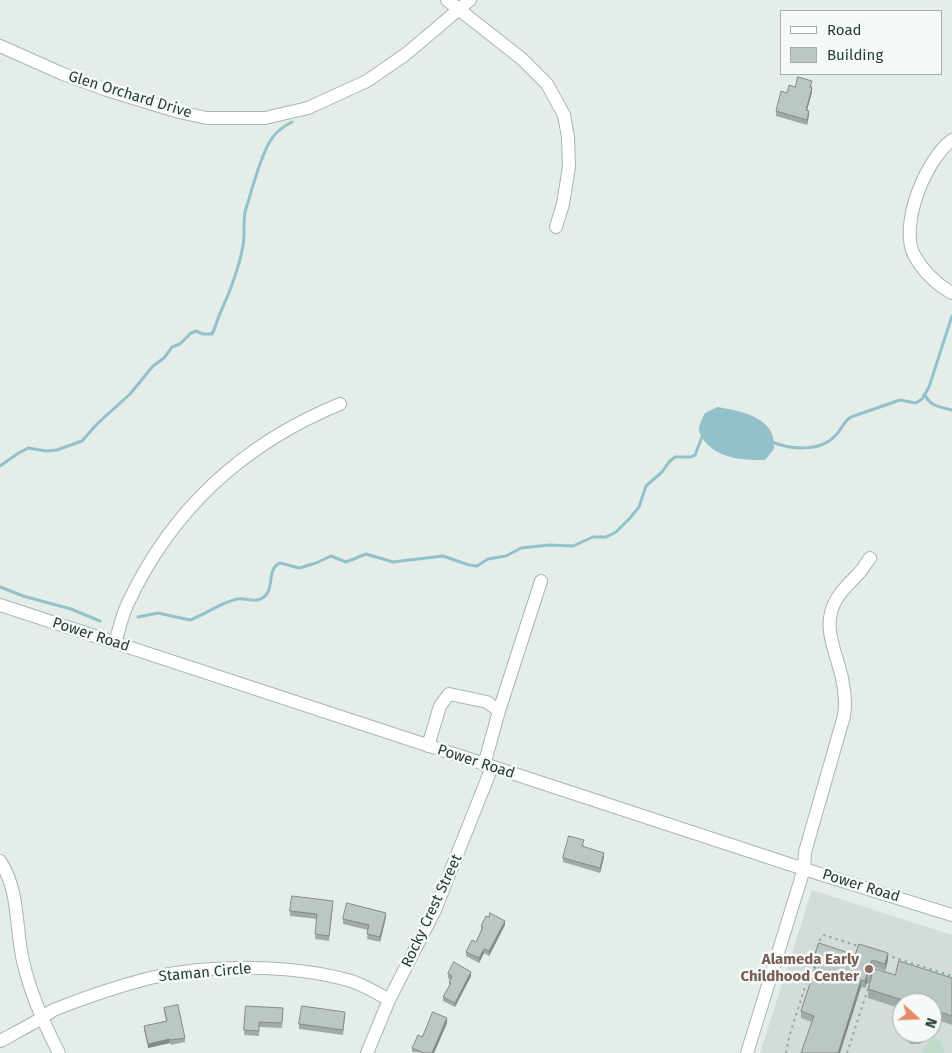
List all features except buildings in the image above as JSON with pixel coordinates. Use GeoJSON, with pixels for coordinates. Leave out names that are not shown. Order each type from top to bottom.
{"type":"FeatureCollection","features":[{"type":"Feature","properties":{"kind":"street"},"geometry":{"type":"LineString","coordinates":[[447,0],[522,59],[547,84],[564,115],[568,137],[569,167],[563,204],[556,227]]}},
{"type":"Feature","properties":{"kind":"street","name":"Glen Orchard Drive"},"geometry":{"type":"LineString","coordinates":[[0,46],[71,77],[179,112],[207,118],[265,118],[308,108],[367,81],[406,54],[470,0]]}},
{"type":"Feature","properties":{"kind":"street"},"geometry":{"type":"LineString","coordinates":[[952,140],[932,162],[923,179],[912,212],[909,234],[914,254],[925,271],[940,286],[952,293]]}},
{"type":"Feature","properties":{"kind":"street"},"geometry":{"type":"LineString","coordinates":[[114,643],[128,604],[161,544],[182,516],[203,493],[241,460],[284,430],[312,415],[340,404]]}},
{"type":"Feature","properties":{"kind":"street"},"geometry":{"type":"LineString","coordinates":[[747,1053],[804,869],[804,852],[844,716],[846,702],[829,627],[830,612],[847,585],[860,573],[870,558]]}},
{"type":"Feature","properties":{"kind":"street","name":"Rocky Crest Street"},"geometry":{"type":"LineString","coordinates":[[367,1053],[389,1000],[435,910],[488,766],[499,711],[541,581]]}},
{"type":"Feature","properties":{"kind":"street","name":"Power Road"},"geometry":{"type":"LineString","coordinates":[[0,605],[804,869],[952,915]]}},
{"type":"Feature","properties":{"kind":"street"},"geometry":{"type":"LineString","coordinates":[[428,746],[440,706],[449,694],[487,702],[499,711]]}},
{"type":"Feature","properties":{"kind":"street"},"geometry":{"type":"LineString","coordinates":[[0,861],[11,882],[22,960],[37,1006],[59,1053]]}},
{"type":"Feature","properties":{"kind":"street","name":"Staman Circle"},"geometry":{"type":"LineString","coordinates":[[0,1041],[53,1010],[114,988],[150,978],[184,972],[251,968],[320,975],[351,982],[372,990],[389,1000]]}},
{"type":"Feature","properties":{"kind":"path"},"geometry":{"type":"LineString","coordinates":[[786,1053],[789,1036],[820,940],[824,935],[864,948]]}},
{"type":"Feature","properties":{"kind":"path"},"geometry":{"type":"LineString","coordinates":[[882,954],[952,976]]}},
{"type":"Feature","properties":{"kind":"path"},"geometry":{"type":"LineString","coordinates":[[847,1053],[869,988]]}},
{"type":"Feature","properties":{"kind":"path"},"geometry":{"type":"LineString","coordinates":[[800,1000],[806,1002]]}},
{"type":"Feature","properties":{"kind":"shaded area","name":"Alameda Early Childhood Center"},"geometry":{"type":"Polygon","coordinates":[[[812,890],[952,935],[952,1053],[760,1053],[812,890]]]}},
{"type":"Feature","properties":{"kind":"green space"},"geometry":{"type":"Polygon","coordinates":[[[927,1043],[941,1043],[944,1053],[923,1053],[923,1049],[927,1043]]]}},
{"type":"Feature","properties":{"kind":"water"},"geometry":{"type":"Polygon","coordinates":[[[717,407],[746,414],[764,423],[770,430],[774,449],[765,460],[731,457],[715,451],[709,446],[703,439],[699,428],[705,413],[717,407]]]}},
{"type":"Feature","properties":{"kind":"waterway"},"geometry":{"type":"LineString","coordinates":[[0,466],[28,448],[46,451],[57,450],[82,441],[97,424],[130,394],[153,366],[164,358],[172,347],[180,344],[191,333],[196,331],[203,334],[212,334],[232,286],[239,262],[244,242],[245,212],[261,161],[275,135],[281,128],[292,122]]}},
{"type":"Feature","properties":{"kind":"waterway"},"geometry":{"type":"LineString","coordinates":[[772,442],[788,447],[814,447],[830,441],[851,417],[900,400],[916,403],[922,399],[929,387],[952,316]]}},
{"type":"Feature","properties":{"kind":"waterway"},"geometry":{"type":"LineString","coordinates":[[925,395],[933,404],[952,410]]}},
{"type":"Feature","properties":{"kind":"waterway"},"geometry":{"type":"LineString","coordinates":[[138,617],[158,613],[190,620],[237,599],[261,599],[269,589],[273,570],[280,563],[299,568],[331,556],[346,562],[366,554],[393,562],[443,556],[477,566],[488,559],[506,556],[521,548],[549,545],[573,546],[593,537],[606,537],[616,532],[630,518],[639,507],[646,486],[662,472],[669,462],[675,457],[691,457],[695,455],[702,437],[706,437]]}},
{"type":"Feature","properties":{"kind":"waterway"},"geometry":{"type":"LineString","coordinates":[[0,587],[23,596],[71,609],[100,621]]}},
{"type":"Feature","properties":{"kind":"place","name":"Alameda Early Childhood Center"},"geometry":{"type":"Point","coordinates":[869,969]}}]}
